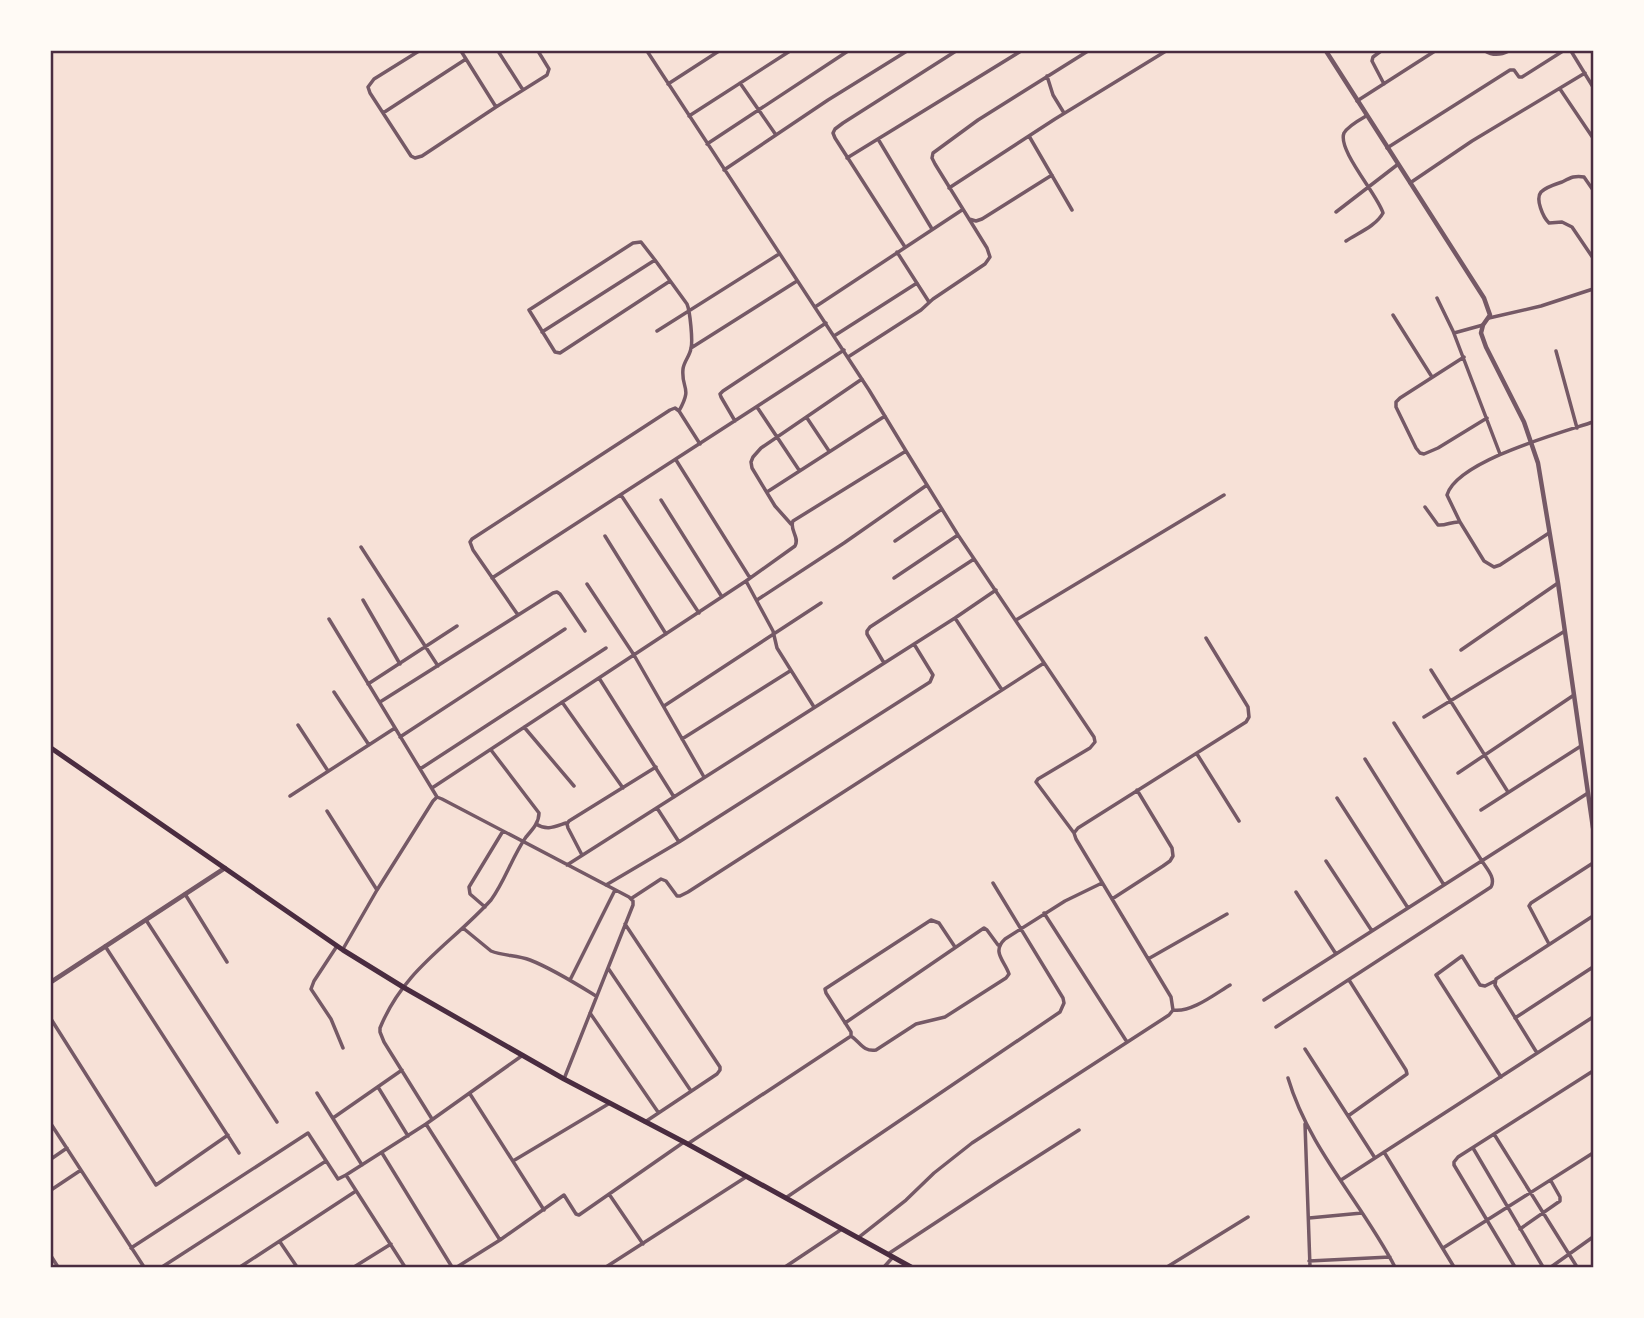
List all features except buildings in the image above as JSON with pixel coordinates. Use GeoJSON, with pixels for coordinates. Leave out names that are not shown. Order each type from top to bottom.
{"type":"FeatureCollection","features":[{"type":"Feature","properties":{"kind":"main road"},"geometry":{"type":"LineString","coordinates":[[51,748],[340,948],[402,987],[564,1079],[911,1267]]}},
{"type":"Feature","properties":{"kind":"street"},"geometry":{"type":"LineString","coordinates":[[419,51],[380,75],[369,85],[368,91],[411,156],[415,158],[547,75],[547,66],[538,51]]}},
{"type":"Feature","properties":{"kind":"street"},"geometry":{"type":"LineString","coordinates":[[461,51],[496,107]]}},
{"type":"Feature","properties":{"kind":"street"},"geometry":{"type":"LineString","coordinates":[[498,51],[523,90]]}},
{"type":"Feature","properties":{"kind":"street"},"geometry":{"type":"LineString","coordinates":[[648,51],[844,350],[958,534],[1094,737],[1095,742],[1090,748],[1036,782],[1074,833],[1171,998],[1173,1010]]}},
{"type":"Feature","properties":{"kind":"street"},"geometry":{"type":"LineString","coordinates":[[668,84],[719,51]]}},
{"type":"Feature","properties":{"kind":"street"},"geometry":{"type":"LineString","coordinates":[[689,116],[790,51]]}},
{"type":"Feature","properties":{"kind":"street"},"geometry":{"type":"LineString","coordinates":[[707,144],[848,51]]}},
{"type":"Feature","properties":{"kind":"street"},"geometry":{"type":"LineString","coordinates":[[724,170],[907,51]]}},
{"type":"Feature","properties":{"kind":"street"},"geometry":{"type":"LineString","coordinates":[[905,247],[833,133],[835,128],[956,51]]}},
{"type":"Feature","properties":{"kind":"street"},"geometry":{"type":"LineString","coordinates":[[847,158],[1021,51]]}},
{"type":"Feature","properties":{"kind":"street"},"geometry":{"type":"LineString","coordinates":[[848,357],[921,310],[985,264],[990,257],[934,164],[933,153],[978,120],[1088,51]]}},
{"type":"Feature","properties":{"kind":"street"},"geometry":{"type":"LineString","coordinates":[[949,188],[1166,51]]}},
{"type":"Feature","properties":{"kind":"street"},"geometry":{"type":"LineString","coordinates":[[1326,51],[1489,307],[1489,318],[1481,333],[1524,422],[1538,464],[1593,828]]}},
{"type":"Feature","properties":{"kind":"street"},"geometry":{"type":"LineString","coordinates":[[1381,51],[1372,61],[1384,84]]}},
{"type":"Feature","properties":{"kind":"street"},"geometry":{"type":"LineString","coordinates":[[1357,102],[1435,51]]}},
{"type":"Feature","properties":{"kind":"street"},"geometry":{"type":"LineString","coordinates":[[1485,51],[1491,55],[1509,51]]}},
{"type":"Feature","properties":{"kind":"street"},"geometry":{"type":"LineString","coordinates":[[1387,148],[1510,70],[1522,77],[1563,51]]}},
{"type":"Feature","properties":{"kind":"street"},"geometry":{"type":"LineString","coordinates":[[1571,51],[1593,87]]}},
{"type":"Feature","properties":{"kind":"street"},"geometry":{"type":"LineString","coordinates":[[383,113],[466,59]]}},
{"type":"Feature","properties":{"kind":"street"},"geometry":{"type":"LineString","coordinates":[[1409,183],[1472,141],[1585,73]]}},
{"type":"Feature","properties":{"kind":"street"},"geometry":{"type":"LineString","coordinates":[[1048,76],[1053,95],[1064,113]]}},
{"type":"Feature","properties":{"kind":"street"},"geometry":{"type":"LineString","coordinates":[[740,83],[776,135]]}},
{"type":"Feature","properties":{"kind":"street"},"geometry":{"type":"LineString","coordinates":[[1560,89],[1593,138]]}},
{"type":"Feature","properties":{"kind":"street"},"geometry":{"type":"LineString","coordinates":[[1346,241],[1376,222],[1383,213],[1352,161],[1343,140],[1349,127],[1366,116]]}},
{"type":"Feature","properties":{"kind":"street"},"geometry":{"type":"LineString","coordinates":[[1029,136],[1072,210]]}},
{"type":"Feature","properties":{"kind":"street"},"geometry":{"type":"LineString","coordinates":[[878,139],[932,229]]}},
{"type":"Feature","properties":{"kind":"street"},"geometry":{"type":"LineString","coordinates":[[1336,212],[1397,165]]}},
{"type":"Feature","properties":{"kind":"street"},"geometry":{"type":"LineString","coordinates":[[969,219],[982,219],[1052,175]]}},
{"type":"Feature","properties":{"kind":"street"},"geometry":{"type":"LineString","coordinates":[[1593,190],[1584,177],[1579,176],[1539,194],[1545,220],[1549,223],[1562,222],[1572,227],[1593,258]]}},
{"type":"Feature","properties":{"kind":"street"},"geometry":{"type":"LineString","coordinates":[[815,307],[963,209]]}},
{"type":"Feature","properties":{"kind":"street"},"geometry":{"type":"LineString","coordinates":[[670,281],[560,353],[555,352],[529,313],[530,308],[633,243],[641,242],[656,260],[670,281],[689,310],[691,348],[682,373],[687,391],[679,411]]}},
{"type":"Feature","properties":{"kind":"street"},"geometry":{"type":"LineString","coordinates":[[897,253],[929,302]]}},
{"type":"Feature","properties":{"kind":"street"},"geometry":{"type":"LineString","coordinates":[[657,331],[779,254]]}},
{"type":"Feature","properties":{"kind":"street"},"geometry":{"type":"LineString","coordinates":[[542,332],[656,260]]}},
{"type":"Feature","properties":{"kind":"street"},"geometry":{"type":"LineString","coordinates":[[691,348],[797,281]]}},
{"type":"Feature","properties":{"kind":"street"},"geometry":{"type":"LineString","coordinates":[[834,336],[917,283]]}},
{"type":"Feature","properties":{"kind":"street"},"geometry":{"type":"LineString","coordinates":[[1489,318],[1541,306],[1593,289]]}},
{"type":"Feature","properties":{"kind":"street"},"geometry":{"type":"LineString","coordinates":[[1437,298],[1464,357],[1500,454]]}},
{"type":"Feature","properties":{"kind":"street"},"geometry":{"type":"LineString","coordinates":[[1393,315],[1432,377]]}},
{"type":"Feature","properties":{"kind":"street"},"geometry":{"type":"LineString","coordinates":[[735,421],[720,394],[826,323]]}},
{"type":"Feature","properties":{"kind":"street"},"geometry":{"type":"LineString","coordinates":[[1454,333],[1483,325]]}},
{"type":"Feature","properties":{"kind":"street"},"geometry":{"type":"LineString","coordinates":[[492,578],[844,350]]}},
{"type":"Feature","properties":{"kind":"street"},"geometry":{"type":"LineString","coordinates":[[1556,351],[1577,428]]}},
{"type":"Feature","properties":{"kind":"street"},"geometry":{"type":"LineString","coordinates":[[1464,357],[1400,398],[1396,407],[1420,453],[1428,453],[1438,448],[1487,418]]}},
{"type":"Feature","properties":{"kind":"street"},"geometry":{"type":"LineString","coordinates":[[432,788],[794,547],[797,539],[791,524],[775,506],[752,468],[752,457],[862,379]]}},
{"type":"Feature","properties":{"kind":"street"},"geometry":{"type":"LineString","coordinates":[[757,407],[799,470]]}},
{"type":"Feature","properties":{"kind":"street"},"geometry":{"type":"LineString","coordinates":[[518,615],[471,546],[472,539],[670,410],[675,408],[679,411],[700,444]]}},
{"type":"Feature","properties":{"kind":"street"},"geometry":{"type":"LineString","coordinates":[[767,492],[885,416]]}},
{"type":"Feature","properties":{"kind":"street"},"geometry":{"type":"LineString","coordinates":[[806,417],[829,451]]}},
{"type":"Feature","properties":{"kind":"street"},"geometry":{"type":"LineString","coordinates":[[1549,533],[1494,567],[1484,561],[1460,522],[1447,491],[1466,474],[1500,454],[1593,422]]}},
{"type":"Feature","properties":{"kind":"street"},"geometry":{"type":"LineString","coordinates":[[791,524],[906,451]]}},
{"type":"Feature","properties":{"kind":"street"},"geometry":{"type":"LineString","coordinates":[[676,460],[748,580],[769,623],[776,648],[814,707]]}},
{"type":"Feature","properties":{"kind":"street"},"geometry":{"type":"LineString","coordinates":[[757,600],[927,485]]}},
{"type":"Feature","properties":{"kind":"street"},"geometry":{"type":"LineString","coordinates":[[621,495],[699,612]]}},
{"type":"Feature","properties":{"kind":"street"},"geometry":{"type":"LineString","coordinates":[[1016,620],[1224,495]]}},
{"type":"Feature","properties":{"kind":"street"},"geometry":{"type":"LineString","coordinates":[[661,500],[722,597]]}},
{"type":"Feature","properties":{"kind":"street"},"geometry":{"type":"LineString","coordinates":[[1425,507],[1438,525],[1460,522]]}},
{"type":"Feature","properties":{"kind":"street"},"geometry":{"type":"LineString","coordinates":[[895,541],[943,509]]}},
{"type":"Feature","properties":{"kind":"street"},"geometry":{"type":"LineString","coordinates":[[894,578],[958,534]]}},
{"type":"Feature","properties":{"kind":"street"},"geometry":{"type":"LineString","coordinates":[[605,537],[666,634]]}},
{"type":"Feature","properties":{"kind":"street"},"geometry":{"type":"LineString","coordinates":[[361,547],[438,666]]}},
{"type":"Feature","properties":{"kind":"street"},"geometry":{"type":"LineString","coordinates":[[884,663],[867,634],[870,627],[975,558]]}},
{"type":"Feature","properties":{"kind":"street"},"geometry":{"type":"LineString","coordinates":[[1461,650],[1558,583]]}},
{"type":"Feature","properties":{"kind":"street"},"geometry":{"type":"LineString","coordinates":[[587,584],[634,655],[704,777]]}},
{"type":"Feature","properties":{"kind":"street"},"geometry":{"type":"LineString","coordinates":[[567,865],[996,590]]}},
{"type":"Feature","properties":{"kind":"street"},"geometry":{"type":"LineString","coordinates":[[380,702],[553,593],[557,592],[585,631]]}},
{"type":"Feature","properties":{"kind":"street"},"geometry":{"type":"LineString","coordinates":[[363,600],[400,664]]}},
{"type":"Feature","properties":{"kind":"street"},"geometry":{"type":"LineString","coordinates":[[664,706],[821,603]]}},
{"type":"Feature","properties":{"kind":"street"},"geometry":{"type":"LineString","coordinates":[[955,618],[1002,690]]}},
{"type":"Feature","properties":{"kind":"street"},"geometry":{"type":"LineString","coordinates":[[329,619],[437,797],[632,898]]}},
{"type":"Feature","properties":{"kind":"street"},"geometry":{"type":"LineString","coordinates":[[368,684],[457,626]]}},
{"type":"Feature","properties":{"kind":"street"},"geometry":{"type":"LineString","coordinates":[[400,737],[565,629]]}},
{"type":"Feature","properties":{"kind":"street"},"geometry":{"type":"LineString","coordinates":[[1424,717],[1565,631]]}},
{"type":"Feature","properties":{"kind":"street"},"geometry":{"type":"LineString","coordinates":[[1074,833],[1250,717],[1248,707],[1206,638]]}},
{"type":"Feature","properties":{"kind":"street"},"geometry":{"type":"LineString","coordinates":[[606,886],[930,682],[933,675],[914,644]]}},
{"type":"Feature","properties":{"kind":"street"},"geometry":{"type":"LineString","coordinates":[[420,769],[606,648]]}},
{"type":"Feature","properties":{"kind":"street"},"geometry":{"type":"LineString","coordinates":[[632,898],[661,879],[666,881],[677,896],[688,892],[1045,662]]}},
{"type":"Feature","properties":{"kind":"street"},"geometry":{"type":"LineString","coordinates":[[1431,670],[1508,792]]}},
{"type":"Feature","properties":{"kind":"street"},"geometry":{"type":"LineString","coordinates":[[682,739],[790,671]]}},
{"type":"Feature","properties":{"kind":"street"},"geometry":{"type":"LineString","coordinates":[[599,678],[674,797]]}},
{"type":"Feature","properties":{"kind":"street"},"geometry":{"type":"LineString","coordinates":[[334,692],[369,745]]}},
{"type":"Feature","properties":{"kind":"street"},"geometry":{"type":"LineString","coordinates":[[1458,773],[1574,695]]}},
{"type":"Feature","properties":{"kind":"street"},"geometry":{"type":"LineString","coordinates":[[562,702],[623,788]]}},
{"type":"Feature","properties":{"kind":"street"},"geometry":{"type":"LineString","coordinates":[[1276,1027],[1491,887],[1493,883],[1482,861],[1394,723]]}},
{"type":"Feature","properties":{"kind":"street"},"geometry":{"type":"LineString","coordinates":[[298,725],[328,772]]}},
{"type":"Feature","properties":{"kind":"street"},"geometry":{"type":"LineString","coordinates":[[524,727],[575,786]]}},
{"type":"Feature","properties":{"kind":"street"},"geometry":{"type":"LineString","coordinates":[[290,796],[395,728]]}},
{"type":"Feature","properties":{"kind":"street"},"geometry":{"type":"LineString","coordinates":[[1481,810],[1581,746]]}},
{"type":"Feature","properties":{"kind":"street"},"geometry":{"type":"LineString","coordinates":[[432,1119],[380,1032],[382,1023],[402,987],[416,970],[463,928],[497,892],[523,841],[540,817],[491,750]]}},
{"type":"Feature","properties":{"kind":"street"},"geometry":{"type":"LineString","coordinates":[[1196,754],[1239,821]]}},
{"type":"Feature","properties":{"kind":"street"},"geometry":{"type":"LineString","coordinates":[[1365,759],[1444,885]]}},
{"type":"Feature","properties":{"kind":"street"},"geometry":{"type":"LineString","coordinates":[[536,824],[549,829],[568,822],[656,767]]}},
{"type":"Feature","properties":{"kind":"street"},"geometry":{"type":"LineString","coordinates":[[1112,899],[1163,866],[1173,856],[1172,848],[1137,790]]}},
{"type":"Feature","properties":{"kind":"street"},"geometry":{"type":"LineString","coordinates":[[1264,1000],[1588,793]]}},
{"type":"Feature","properties":{"kind":"street"},"geometry":{"type":"LineString","coordinates":[[343,1048],[331,1019],[312,989],[314,981],[340,948],[437,797]]}},
{"type":"Feature","properties":{"kind":"street"},"geometry":{"type":"LineString","coordinates":[[1337,798],[1408,908]]}},
{"type":"Feature","properties":{"kind":"street"},"geometry":{"type":"LineString","coordinates":[[657,808],[679,842]]}},
{"type":"Feature","properties":{"kind":"street"},"geometry":{"type":"LineString","coordinates":[[327,811],[377,890]]}},
{"type":"Feature","properties":{"kind":"street"},"geometry":{"type":"LineString","coordinates":[[568,822],[568,828],[582,855]]}},
{"type":"Feature","properties":{"kind":"street"},"geometry":{"type":"LineString","coordinates":[[485,906],[470,894],[469,887],[503,831]]}},
{"type":"Feature","properties":{"kind":"street"},"geometry":{"type":"LineString","coordinates":[[1326,861],[1372,932]]}},
{"type":"Feature","properties":{"kind":"street"},"geometry":{"type":"LineString","coordinates":[[1549,944],[1529,906],[1593,863]]}},
{"type":"Feature","properties":{"kind":"street"},"geometry":{"type":"LineString","coordinates":[[51,982],[225,868]]}},
{"type":"Feature","properties":{"kind":"street"},"geometry":{"type":"LineString","coordinates":[[785,1198],[1060,1012],[1063,998],[993,883]]}},
{"type":"Feature","properties":{"kind":"street"},"geometry":{"type":"LineString","coordinates":[[999,946],[1004,939],[1044,913],[1102,883]]}},
{"type":"Feature","properties":{"kind":"street"},"geometry":{"type":"LineString","coordinates":[[570,980],[615,890]]}},
{"type":"Feature","properties":{"kind":"street"},"geometry":{"type":"LineString","coordinates":[[1296,892],[1336,954]]}},
{"type":"Feature","properties":{"kind":"street"},"geometry":{"type":"LineString","coordinates":[[185,894],[227,962]]}},
{"type":"Feature","properties":{"kind":"street"},"geometry":{"type":"LineString","coordinates":[[564,1079],[633,905],[632,898]]}},
{"type":"Feature","properties":{"kind":"street"},"geometry":{"type":"LineString","coordinates":[[1044,913],[1127,1042]]}},
{"type":"Feature","properties":{"kind":"street"},"geometry":{"type":"LineString","coordinates":[[1148,959],[1227,914]]}},
{"type":"Feature","properties":{"kind":"street"},"geometry":{"type":"LineString","coordinates":[[1501,1077],[1436,975],[1462,957],[1480,985],[1485,986],[1593,916]]}},
{"type":"Feature","properties":{"kind":"street"},"geometry":{"type":"LineString","coordinates":[[146,920],[277,1122]]}},
{"type":"Feature","properties":{"kind":"street"},"geometry":{"type":"LineString","coordinates":[[845,1023],[984,929],[988,930],[999,946],[1009,974],[945,1017],[916,1024],[876,1050],[870,1051],[864,1049],[851,1036],[826,993],[825,989],[931,920],[939,923],[955,947]]}},
{"type":"Feature","properties":{"kind":"street"},"geometry":{"type":"LineString","coordinates":[[625,924],[720,1067],[717,1074],[645,1122]]}},
{"type":"Feature","properties":{"kind":"street"},"geometry":{"type":"LineString","coordinates":[[463,928],[496,953],[526,958],[596,996]]}},
{"type":"Feature","properties":{"kind":"street"},"geometry":{"type":"LineString","coordinates":[[106,946],[239,1153]]}},
{"type":"Feature","properties":{"kind":"street"},"geometry":{"type":"LineString","coordinates":[[1515,1018],[1593,967]]}},
{"type":"Feature","properties":{"kind":"street"},"geometry":{"type":"LineString","coordinates":[[607,968],[691,1091]]}},
{"type":"Feature","properties":{"kind":"street"},"geometry":{"type":"LineString","coordinates":[[1348,980],[1407,1074],[1348,1116]]}},
{"type":"Feature","properties":{"kind":"street"},"geometry":{"type":"LineString","coordinates":[[1494,981],[1537,1053]]}},
{"type":"Feature","properties":{"kind":"street"},"geometry":{"type":"LineString","coordinates":[[1173,1010],[1190,1008],[1230,985]]}},
{"type":"Feature","properties":{"kind":"street"},"geometry":{"type":"LineString","coordinates":[[857,1238],[972,1143],[1173,1010]]}},
{"type":"Feature","properties":{"kind":"street"},"geometry":{"type":"LineString","coordinates":[[589,1013],[658,1112]]}},
{"type":"Feature","properties":{"kind":"street"},"geometry":{"type":"LineString","coordinates":[[1341,1180],[1593,1017]]}},
{"type":"Feature","properties":{"kind":"street"},"geometry":{"type":"LineString","coordinates":[[51,1019],[156,1185],[228,1135]]}},
{"type":"Feature","properties":{"kind":"street"},"geometry":{"type":"LineString","coordinates":[[382,1153],[454,1267],[500,1240],[564,1195],[579,1215],[851,1036]]}},
{"type":"Feature","properties":{"kind":"street"},"geometry":{"type":"LineString","coordinates":[[1305,1049],[1375,1158]]}},
{"type":"Feature","properties":{"kind":"street"},"geometry":{"type":"LineString","coordinates":[[131,1248],[308,1133],[338,1179],[426,1124],[523,1055]]}},
{"type":"Feature","properties":{"kind":"street"},"geometry":{"type":"LineString","coordinates":[[332,1118],[402,1070]]}},
{"type":"Feature","properties":{"kind":"street"},"geometry":{"type":"LineString","coordinates":[[1515,1267],[1454,1165],[1455,1159],[1593,1071]]}},
{"type":"Feature","properties":{"kind":"street"},"geometry":{"type":"LineString","coordinates":[[1288,1078],[1305,1122],[1395,1267]]}},
{"type":"Feature","properties":{"kind":"street"},"geometry":{"type":"LineString","coordinates":[[378,1087],[408,1136]]}},
{"type":"Feature","properties":{"kind":"street"},"geometry":{"type":"LineString","coordinates":[[317,1093],[362,1165]]}},
{"type":"Feature","properties":{"kind":"street"},"geometry":{"type":"LineString","coordinates":[[470,1094],[544,1210]]}},
{"type":"Feature","properties":{"kind":"street"},"geometry":{"type":"LineString","coordinates":[[513,1161],[610,1103]]}},
{"type":"Feature","properties":{"kind":"street"},"geometry":{"type":"LineString","coordinates":[[1305,1122],[1310,1267]]}},
{"type":"Feature","properties":{"kind":"street"},"geometry":{"type":"LineString","coordinates":[[51,1124],[143,1267]]}},
{"type":"Feature","properties":{"kind":"street"},"geometry":{"type":"LineString","coordinates":[[426,1124],[500,1240]]}},
{"type":"Feature","properties":{"kind":"street"},"geometry":{"type":"LineString","coordinates":[[884,1267],[891,1256],[999,1181],[1079,1130]]}},
{"type":"Feature","properties":{"kind":"street"},"geometry":{"type":"LineString","coordinates":[[1494,1134],[1577,1267]]}},
{"type":"Feature","properties":{"kind":"street"},"geometry":{"type":"LineString","coordinates":[[51,1159],[67,1148]]}},
{"type":"Feature","properties":{"kind":"street"},"geometry":{"type":"LineString","coordinates":[[1473,1148],[1543,1267]]}},
{"type":"Feature","properties":{"kind":"street"},"geometry":{"type":"LineString","coordinates":[[1384,1152],[1454,1267]]}},
{"type":"Feature","properties":{"kind":"street"},"geometry":{"type":"LineString","coordinates":[[1443,1248],[1593,1153]]}},
{"type":"Feature","properties":{"kind":"street"},"geometry":{"type":"LineString","coordinates":[[162,1267],[326,1161]]}},
{"type":"Feature","properties":{"kind":"street"},"geometry":{"type":"LineString","coordinates":[[51,1190],[81,1170]]}},
{"type":"Feature","properties":{"kind":"street"},"geometry":{"type":"LineString","coordinates":[[346,1175],[405,1267]]}},
{"type":"Feature","properties":{"kind":"street"},"geometry":{"type":"LineString","coordinates":[[606,1267],[747,1177]]}},
{"type":"Feature","properties":{"kind":"street"},"geometry":{"type":"LineString","coordinates":[[1520,1229],[1560,1201],[1550,1181]]}},
{"type":"Feature","properties":{"kind":"street"},"geometry":{"type":"LineString","coordinates":[[243,1266],[356,1191]]}},
{"type":"Feature","properties":{"kind":"street"},"geometry":{"type":"LineString","coordinates":[[609,1194],[643,1244]]}},
{"type":"Feature","properties":{"kind":"street"},"geometry":{"type":"LineString","coordinates":[[1309,1218],[1362,1213]]}},
{"type":"Feature","properties":{"kind":"street"},"geometry":{"type":"LineString","coordinates":[[1167,1267],[1248,1217]]}},
{"type":"Feature","properties":{"kind":"street"},"geometry":{"type":"LineString","coordinates":[[785,1267],[842,1229]]}},
{"type":"Feature","properties":{"kind":"street"},"geometry":{"type":"LineString","coordinates":[[1551,1267],[1593,1237]]}},
{"type":"Feature","properties":{"kind":"street"},"geometry":{"type":"LineString","coordinates":[[280,1241],[297,1267]]}},
{"type":"Feature","properties":{"kind":"street"},"geometry":{"type":"LineString","coordinates":[[354,1267],[391,1244]]}},
{"type":"Feature","properties":{"kind":"street"},"geometry":{"type":"LineString","coordinates":[[51,1256],[58,1267]]}},
{"type":"Feature","properties":{"kind":"street"},"geometry":{"type":"LineString","coordinates":[[1309,1261],[1390,1257]]}}]}
